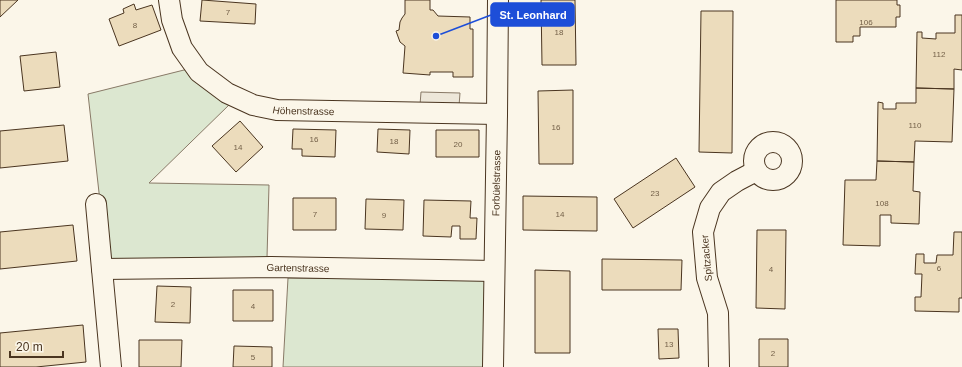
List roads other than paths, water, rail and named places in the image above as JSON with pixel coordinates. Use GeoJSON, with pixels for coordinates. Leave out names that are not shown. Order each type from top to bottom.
{"type":"FeatureCollection","features":[{"type":"Feature","properties":{"kind":"street","name":"Höhenstrasse"},"geometry":{"type":"LineString","coordinates":[[169,0],[172,20],[182,48],[199,72],[227,93],[253,105],[277,110],[497,114]]}},
{"type":"Feature","properties":{"kind":"street","name":"Forbüelstrasse"},"geometry":{"type":"LineString","coordinates":[[493,367],[498,0]]}},
{"type":"Feature","properties":{"kind":"street","name":"Spitzacker"},"geometry":{"type":"LineString","coordinates":[[718,367],[718,313],[707,278],[703,232],[710,208],[721,192],[737,181],[756,171]]}},
{"type":"Feature","properties":{"kind":"street"},"geometry":{"type":"LineString","coordinates":[[96,204],[111,367]]}},
{"type":"Feature","properties":{"kind":"street","name":"Gartenstrasse"},"geometry":{"type":"LineString","coordinates":[[102,270],[271,268],[494,271]]}},
{"type":"Feature","properties":{"kind":"place","name":"St. Leonhard"},"geometry":{"type":"Point","coordinates":[436,36]}}]}
